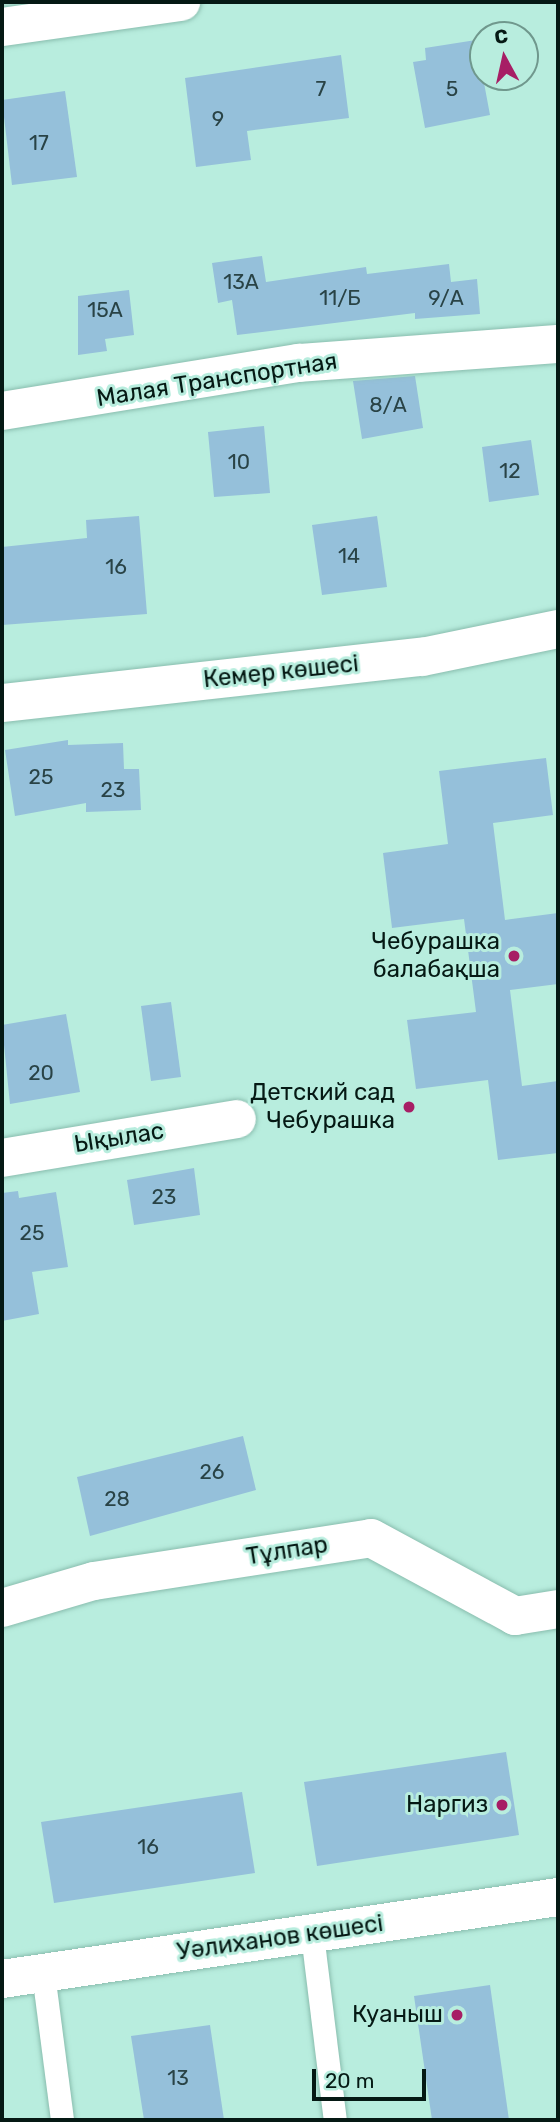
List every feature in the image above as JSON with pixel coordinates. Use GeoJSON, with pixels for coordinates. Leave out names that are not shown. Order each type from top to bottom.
{"type":"FeatureCollection","features":[{"type":"Feature","properties":{"kind":"street"},"geometry":{"type":"LineString","coordinates":[[2,27],[181,2]]}},
{"type":"Feature","properties":{"kind":"street","name":"Малая Транспортная"},"geometry":{"type":"LineString","coordinates":[[2,411],[299,363],[558,344]]}},
{"type":"Feature","properties":{"kind":"street","name":"Кемер көшесі"},"geometry":{"type":"LineString","coordinates":[[2,703],[422,656],[558,628]]}},
{"type":"Feature","properties":{"kind":"street","name":"Ықылас"},"geometry":{"type":"LineString","coordinates":[[2,1158],[237,1119]]}},
{"type":"Feature","properties":{"kind":"street","name":"Тұлпар"},"geometry":{"type":"LineString","coordinates":[[2,1608],[94,1581],[371,1538],[515,1616],[558,1609]]}},
{"type":"Feature","properties":{"kind":"street","name":"Уәлиханов көшесі"},"geometry":{"type":"LineString","coordinates":[[2,1979],[558,1897]]}},
{"type":"Feature","properties":{"kind":"lane"},"geometry":{"type":"LineString","coordinates":[[312,1934],[335,2120]]}},
{"type":"Feature","properties":{"kind":"lane"},"geometry":{"type":"LineString","coordinates":[[43,1973],[62,2120]]}},
{"type":"Feature","properties":{"kind":"building"},"geometry":{"type":"Polygon","coordinates":[[[469,41],[469,91],[486,91],[490,115],[425,128],[413,62],[426,60],[425,48],[469,41]]]}},
{"type":"Feature","properties":{"kind":"building"},"geometry":{"type":"Polygon","coordinates":[[[341,55],[349,118],[247,131],[251,160],[196,167],[185,78],[341,55]]]}},
{"type":"Feature","properties":{"kind":"building"},"geometry":{"type":"Polygon","coordinates":[[[65,91],[77,177],[12,185],[2,100],[65,91]]]}},
{"type":"Feature","properties":{"kind":"building"},"geometry":{"type":"Polygon","coordinates":[[[262,256],[266,282],[366,267],[367,274],[449,264],[451,282],[477,279],[480,314],[415,319],[415,313],[237,335],[232,300],[218,303],[212,263],[262,256]]]}},
{"type":"Feature","properties":{"kind":"building"},"geometry":{"type":"Polygon","coordinates":[[[129,290],[134,335],[105,339],[107,351],[78,355],[78,296],[129,290]]]}},
{"type":"Feature","properties":{"kind":"building"},"geometry":{"type":"Polygon","coordinates":[[[415,376],[423,428],[362,439],[353,381],[415,376]]]}},
{"type":"Feature","properties":{"kind":"building"},"geometry":{"type":"Polygon","coordinates":[[[264,426],[270,493],[214,497],[208,432],[264,426]]]}},
{"type":"Feature","properties":{"kind":"building"},"geometry":{"type":"Polygon","coordinates":[[[531,440],[539,495],[489,502],[482,447],[531,440]]]}},
{"type":"Feature","properties":{"kind":"building"},"geometry":{"type":"Polygon","coordinates":[[[139,516],[147,614],[2,625],[2,547],[87,538],[86,520],[139,516]]]}},
{"type":"Feature","properties":{"kind":"building"},"geometry":{"type":"Polygon","coordinates":[[[377,516],[387,587],[322,595],[312,525],[377,516]]]}},
{"type":"Feature","properties":{"kind":"building"},"geometry":{"type":"Polygon","coordinates":[[[68,740],[68,745],[123,743],[124,769],[139,769],[141,810],[86,812],[86,803],[15,816],[5,750],[68,740]]]}},
{"type":"Feature","properties":{"kind":"building","name":"Чебурашка балабақша"},"geometry":{"type":"Polygon","coordinates":[[[546,758],[553,815],[493,823],[505,920],[558,913],[558,984],[510,990],[522,1086],[558,1081],[558,1153],[498,1160],[488,1080],[416,1089],[407,1020],[476,1012],[464,919],[392,928],[383,853],[448,844],[439,771],[546,758]]]}},
{"type":"Feature","properties":{"kind":"building"},"geometry":{"type":"Polygon","coordinates":[[[171,1002],[181,1077],[151,1081],[141,1006],[171,1002]]]}},
{"type":"Feature","properties":{"kind":"building"},"geometry":{"type":"Polygon","coordinates":[[[66,1014],[80,1092],[10,1104],[2,1025],[66,1014]]]}},
{"type":"Feature","properties":{"kind":"building"},"geometry":{"type":"Polygon","coordinates":[[[194,1168],[200,1215],[134,1225],[127,1180],[194,1168]]]}},
{"type":"Feature","properties":{"kind":"building"},"geometry":{"type":"Polygon","coordinates":[[[18,1191],[19,1198],[56,1192],[68,1267],[32,1272],[39,1314],[2,1321],[2,1193],[18,1191]]]}},
{"type":"Feature","properties":{"kind":"building"},"geometry":{"type":"Polygon","coordinates":[[[243,1436],[256,1490],[90,1536],[77,1477],[243,1436]]]}},
{"type":"Feature","properties":{"kind":"building"},"geometry":{"type":"Polygon","coordinates":[[[506,1752],[519,1835],[317,1866],[304,1782],[506,1752]]]}},
{"type":"Feature","properties":{"kind":"building"},"geometry":{"type":"Polygon","coordinates":[[[242,1792],[255,1873],[54,1903],[41,1822],[242,1792]]]}},
{"type":"Feature","properties":{"kind":"building"},"geometry":{"type":"Polygon","coordinates":[[[490,1985],[509,2120],[432,2120],[414,1996],[490,1985]]]}},
{"type":"Feature","properties":{"kind":"building"},"geometry":{"type":"Polygon","coordinates":[[[210,2025],[224,2120],[144,2120],[131,2036],[210,2025]]]}},
{"type":"Feature","properties":{"kind":"place","name":"Чебурашка балабақша"},"geometry":{"type":"Point","coordinates":[514,956]}},
{"type":"Feature","properties":{"kind":"place","name":"Детский сад Чебурашка"},"geometry":{"type":"Point","coordinates":[409,1107]}},
{"type":"Feature","properties":{"kind":"place","name":"Наргиз"},"geometry":{"type":"Point","coordinates":[502,1805]}},
{"type":"Feature","properties":{"kind":"place","name":"Куаныш"},"geometry":{"type":"Point","coordinates":[457,2015]}}]}
